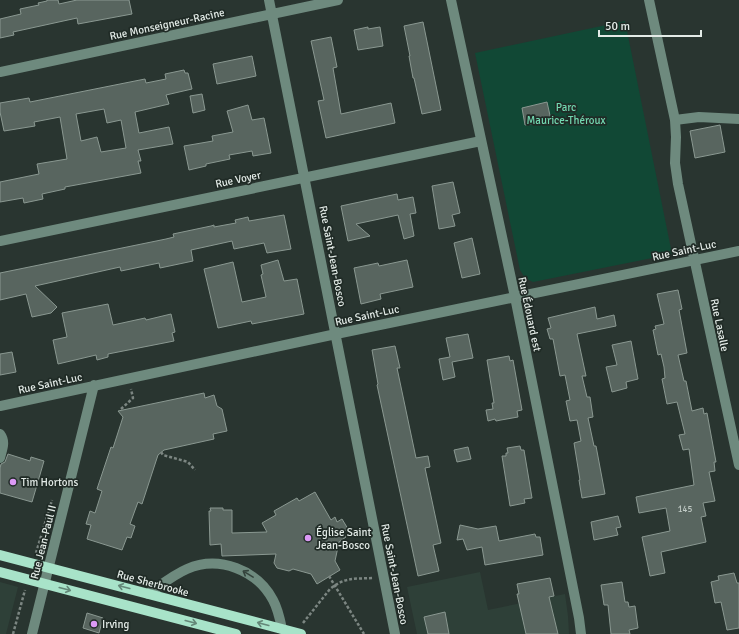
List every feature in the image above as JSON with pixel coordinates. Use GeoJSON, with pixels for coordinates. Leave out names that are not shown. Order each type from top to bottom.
{"type":"FeatureCollection","features":[{"type":"Feature","properties":{"kind":"main road","name":"Rue Sherbrooke"},"geometry":{"type":"LineString","coordinates":[[0,555],[298,633]]}},
{"type":"Feature","properties":{"kind":"main road"},"geometry":{"type":"LineString","coordinates":[[0,572],[236,634]]}},
{"type":"Feature","properties":{"kind":"street","name":"Rue Saint-Jean-Bosco"},"geometry":{"type":"LineString","coordinates":[[269,0],[395,634]]}},
{"type":"Feature","properties":{"kind":"street","name":"Rue Monseigneur-Racine"},"geometry":{"type":"LineString","coordinates":[[0,72],[338,0]]}},
{"type":"Feature","properties":{"kind":"street","name":"Rue Édouard est"},"geometry":{"type":"LineString","coordinates":[[451,0],[515,297],[580,618],[581,634]]}},
{"type":"Feature","properties":{"kind":"street","name":"Rue Lasalle"},"geometry":{"type":"LineString","coordinates":[[649,0],[675,120],[676,137],[674,163],[739,466]]}},
{"type":"Feature","properties":{"kind":"street"},"geometry":{"type":"LineString","coordinates":[[675,120],[699,117],[739,119]]}},
{"type":"Feature","properties":{"kind":"street","name":"Rue Voyer"},"geometry":{"type":"LineString","coordinates":[[0,241],[481,141]]}},
{"type":"Feature","properties":{"kind":"street","name":"Rue Saint-Luc"},"geometry":{"type":"LineString","coordinates":[[0,406],[739,250]]}},
{"type":"Feature","properties":{"kind":"street","name":"Rue Jean-Paul II"},"geometry":{"type":"LineString","coordinates":[[32,634],[94,385]]}},
{"type":"Feature","properties":{"kind":"street"},"geometry":{"type":"LineString","coordinates":[[0,434],[4,443],[0,458]]}},
{"type":"Feature","properties":{"kind":"street"},"geometry":{"type":"LineString","coordinates":[[148,594],[188,568],[207,564],[228,565],[246,572],[262,585],[274,601],[282,629]]}},
{"type":"Feature","properties":{"kind":"path"},"geometry":{"type":"LineString","coordinates":[[121,409],[133,398],[128,378]]}},
{"type":"Feature","properties":{"kind":"path"},"geometry":{"type":"LineString","coordinates":[[161,452],[163,455],[188,462],[195,470]]}},
{"type":"Feature","properties":{"kind":"path"},"geometry":{"type":"LineString","coordinates":[[32,563],[45,527],[53,496]]}},
{"type":"Feature","properties":{"kind":"path"},"geometry":{"type":"LineString","coordinates":[[329,576],[364,634]]}},
{"type":"Feature","properties":{"kind":"path"},"geometry":{"type":"LineString","coordinates":[[13,634],[27,579]]}},
{"type":"Feature","properties":{"kind":"path"},"geometry":{"type":"LineString","coordinates":[[298,633],[330,589],[344,580],[361,579]]}},
{"type":"Feature","properties":{"kind":"shaded area"},"geometry":{"type":"Polygon","coordinates":[[[480,572],[488,610],[565,594],[569,634],[417,634],[407,587],[480,572]]]}},
{"type":"Feature","properties":{"kind":"shaded area"},"geometry":{"type":"Polygon","coordinates":[[[0,582],[18,587],[6,634],[0,634],[0,582]]]}},
{"type":"Feature","properties":{"kind":"green space","name":"Parc Maurice-Théroux"},"geometry":{"type":"Polygon","coordinates":[[[625,21],[672,254],[533,282],[525,278],[520,270],[475,53],[625,21]]]}},
{"type":"Feature","properties":{"kind":"building"},"geometry":{"type":"Polygon","coordinates":[[[47,0],[58,0],[59,4],[77,0],[129,0],[132,14],[78,24],[77,18],[13,32],[14,35],[0,38],[0,19],[21,14],[20,9],[39,5],[38,3],[47,0]]]}},
{"type":"Feature","properties":{"kind":"building"},"geometry":{"type":"Polygon","coordinates":[[[423,22],[441,110],[422,114],[413,78],[404,26],[423,22]]]}},
{"type":"Feature","properties":{"kind":"building"},"geometry":{"type":"Polygon","coordinates":[[[368,27],[368,29],[380,27],[383,46],[358,50],[354,30],[368,27]]]}},
{"type":"Feature","properties":{"kind":"building"},"geometry":{"type":"Polygon","coordinates":[[[331,37],[337,67],[333,68],[341,114],[391,103],[395,123],[326,138],[318,101],[324,100],[311,41],[331,37]]]}},
{"type":"Feature","properties":{"kind":"building"},"geometry":{"type":"Polygon","coordinates":[[[252,56],[256,76],[217,84],[213,64],[252,56]]]}},
{"type":"Feature","properties":{"kind":"building"},"geometry":{"type":"Polygon","coordinates":[[[184,70],[185,73],[188,73],[192,89],[166,95],[169,104],[135,112],[139,133],[169,127],[173,144],[138,150],[141,161],[138,161],[141,173],[65,187],[65,189],[42,194],[43,199],[24,203],[23,198],[0,202],[0,182],[39,174],[37,164],[67,159],[60,117],[34,122],[35,126],[4,131],[0,112],[0,103],[29,98],[30,102],[145,79],[146,83],[166,79],[165,74],[184,70]],[[104,109],[76,114],[81,141],[97,137],[101,152],[126,148],[121,120],[107,123],[104,109]]]}},
{"type":"Feature","properties":{"kind":"building"},"geometry":{"type":"Polygon","coordinates":[[[202,94],[205,110],[193,113],[190,96],[202,94]]]}},
{"type":"Feature","properties":{"kind":"building"},"geometry":{"type":"Polygon","coordinates":[[[547,102],[551,120],[525,125],[522,108],[547,102]]]}},
{"type":"Feature","properties":{"kind":"building"},"geometry":{"type":"Polygon","coordinates":[[[248,105],[252,120],[264,118],[271,153],[253,156],[252,151],[229,155],[230,159],[206,164],[206,166],[189,170],[184,146],[213,141],[212,136],[233,132],[227,111],[248,105]]]}},
{"type":"Feature","properties":{"kind":"building"},"geometry":{"type":"Polygon","coordinates":[[[720,125],[725,152],[695,158],[690,131],[720,125]]]}},
{"type":"Feature","properties":{"kind":"building"},"geometry":{"type":"Polygon","coordinates":[[[453,182],[460,213],[452,215],[455,226],[439,229],[432,186],[453,182]]]}},
{"type":"Feature","properties":{"kind":"building"},"geometry":{"type":"Polygon","coordinates":[[[397,194],[398,200],[413,197],[416,213],[410,214],[414,236],[404,239],[398,215],[356,224],[370,236],[348,241],[341,206],[397,194]]]}},
{"type":"Feature","properties":{"kind":"building"},"geometry":{"type":"Polygon","coordinates":[[[284,215],[291,249],[267,253],[264,243],[234,249],[232,241],[191,250],[193,261],[160,268],[159,263],[121,271],[120,267],[35,286],[57,307],[51,313],[32,317],[26,294],[0,300],[0,273],[166,239],[174,237],[173,234],[214,225],[214,227],[236,223],[235,220],[248,217],[249,221],[284,215]]]}},
{"type":"Feature","properties":{"kind":"building"},"geometry":{"type":"Polygon","coordinates":[[[472,238],[480,274],[462,278],[454,243],[472,238]]]}},
{"type":"Feature","properties":{"kind":"building"},"geometry":{"type":"Polygon","coordinates":[[[278,260],[284,281],[297,279],[304,314],[252,324],[251,321],[218,328],[204,269],[233,262],[242,302],[266,297],[261,275],[263,274],[261,265],[278,260]]]}},
{"type":"Feature","properties":{"kind":"building"},"geometry":{"type":"Polygon","coordinates":[[[407,260],[413,287],[380,294],[381,299],[361,304],[354,268],[378,263],[379,266],[407,260]]]}},
{"type":"Feature","properties":{"kind":"building"},"geometry":{"type":"Polygon","coordinates":[[[678,290],[682,309],[679,310],[687,353],[678,355],[684,381],[686,381],[692,411],[703,408],[704,414],[707,413],[716,462],[714,462],[715,471],[709,472],[715,501],[703,503],[706,516],[701,517],[706,542],[661,552],[665,573],[650,576],[642,537],[670,531],[666,508],[639,513],[636,497],[694,485],[689,449],[683,450],[679,435],[685,434],[677,402],[667,404],[662,379],[665,378],[664,367],[661,354],[658,355],[653,330],[656,329],[655,326],[664,324],[657,294],[678,290]]]}},
{"type":"Feature","properties":{"kind":"building"},"geometry":{"type":"Polygon","coordinates":[[[108,304],[113,325],[145,318],[146,320],[171,314],[175,332],[172,333],[174,341],[108,354],[108,357],[97,360],[96,355],[58,364],[53,340],[67,337],[62,313],[108,304]]]}},
{"type":"Feature","properties":{"kind":"building"},"geometry":{"type":"Polygon","coordinates":[[[595,307],[597,319],[614,315],[616,326],[577,334],[586,376],[582,376],[587,397],[590,397],[593,417],[588,418],[594,446],[596,446],[605,494],[582,498],[574,443],[581,441],[577,420],[570,421],[566,401],[570,400],[565,375],[560,376],[553,339],[550,339],[547,329],[551,328],[548,318],[595,307]]]}},
{"type":"Feature","properties":{"kind":"building"},"geometry":{"type":"Polygon","coordinates":[[[468,334],[473,358],[452,362],[455,377],[443,380],[439,359],[450,357],[446,338],[468,334]]]}},
{"type":"Feature","properties":{"kind":"building"},"geometry":{"type":"Polygon","coordinates":[[[631,341],[638,379],[626,382],[627,388],[612,392],[606,367],[617,365],[612,345],[631,341]]]}},
{"type":"Feature","properties":{"kind":"building"},"geometry":{"type":"Polygon","coordinates":[[[395,346],[400,368],[397,368],[416,458],[428,456],[430,467],[425,468],[441,543],[433,545],[439,571],[418,576],[377,385],[372,350],[395,346]]]}},
{"type":"Feature","properties":{"kind":"building"},"geometry":{"type":"Polygon","coordinates":[[[12,352],[16,372],[0,375],[0,354],[12,352]]]}},
{"type":"Feature","properties":{"kind":"building"},"geometry":{"type":"Polygon","coordinates":[[[509,356],[510,361],[513,360],[522,410],[517,411],[518,417],[488,421],[486,410],[493,409],[492,403],[494,403],[487,360],[509,356]]]}},
{"type":"Feature","properties":{"kind":"building"},"geometry":{"type":"Polygon","coordinates":[[[204,393],[205,398],[214,395],[217,406],[222,409],[227,431],[213,434],[214,439],[164,450],[158,455],[142,504],[138,502],[130,524],[135,526],[131,538],[127,537],[122,550],[87,539],[91,525],[86,524],[90,511],[95,513],[102,491],[97,489],[123,417],[118,411],[204,393]]]}},
{"type":"Feature","properties":{"kind":"building"},"geometry":{"type":"Polygon","coordinates":[[[520,446],[521,450],[524,450],[532,498],[524,499],[525,503],[510,506],[502,456],[506,456],[506,453],[508,453],[507,448],[520,446]]]}},
{"type":"Feature","properties":{"kind":"building"},"geometry":{"type":"Polygon","coordinates":[[[468,447],[471,459],[457,462],[454,450],[468,447]]]}},
{"type":"Feature","properties":{"kind":"building"},"geometry":{"type":"Polygon","coordinates":[[[8,454],[30,461],[31,457],[44,461],[32,502],[0,493],[0,468],[1,464],[5,462],[8,454]]]}},
{"type":"Feature","properties":{"kind":"building","name":"Église Saint Jean-Bosco"},"geometry":{"type":"Polygon","coordinates":[[[315,492],[331,520],[335,517],[337,522],[342,519],[348,529],[343,532],[346,537],[339,542],[335,561],[340,570],[317,584],[311,574],[293,569],[289,571],[277,568],[274,563],[276,554],[222,556],[221,544],[210,545],[210,508],[232,510],[232,533],[267,532],[262,523],[276,515],[274,511],[297,498],[299,501],[315,492]]]}},
{"type":"Feature","properties":{"kind":"building"},"geometry":{"type":"Polygon","coordinates":[[[618,516],[621,527],[616,528],[618,535],[594,540],[591,522],[618,516]]]}},
{"type":"Feature","properties":{"kind":"building"},"geometry":{"type":"Polygon","coordinates":[[[460,525],[478,529],[496,526],[499,541],[535,534],[536,537],[540,537],[543,555],[485,565],[482,547],[467,550],[463,539],[457,540],[460,525]]]}},
{"type":"Feature","properties":{"kind":"building"},"geometry":{"type":"Polygon","coordinates":[[[734,573],[737,583],[739,583],[739,628],[727,630],[721,602],[715,603],[711,582],[719,580],[718,576],[734,573]]]}},
{"type":"Feature","properties":{"kind":"building"},"geometry":{"type":"Polygon","coordinates":[[[550,578],[554,596],[549,597],[558,634],[526,634],[517,594],[519,594],[517,584],[550,578]]]}},
{"type":"Feature","properties":{"kind":"building"},"geometry":{"type":"Polygon","coordinates":[[[622,582],[625,602],[628,602],[629,607],[635,606],[638,628],[629,630],[630,634],[611,634],[608,605],[604,605],[601,585],[622,582]]]}},
{"type":"Feature","properties":{"kind":"building"},"geometry":{"type":"Polygon","coordinates":[[[445,612],[449,634],[428,634],[424,617],[445,612]]]}},
{"type":"Feature","properties":{"kind":"building"},"geometry":{"type":"Polygon","coordinates":[[[87,613],[103,618],[99,633],[83,628],[87,613]]]}},
{"type":"Feature","properties":{"kind":"place","name":"Tim Hortons"},"geometry":{"type":"Point","coordinates":[13,482]}},
{"type":"Feature","properties":{"kind":"place","name":"Église Saint Jean-Bosco"},"geometry":{"type":"Point","coordinates":[308,538]}},
{"type":"Feature","properties":{"kind":"place","name":"Irving"},"geometry":{"type":"Point","coordinates":[94,624]}}]}
